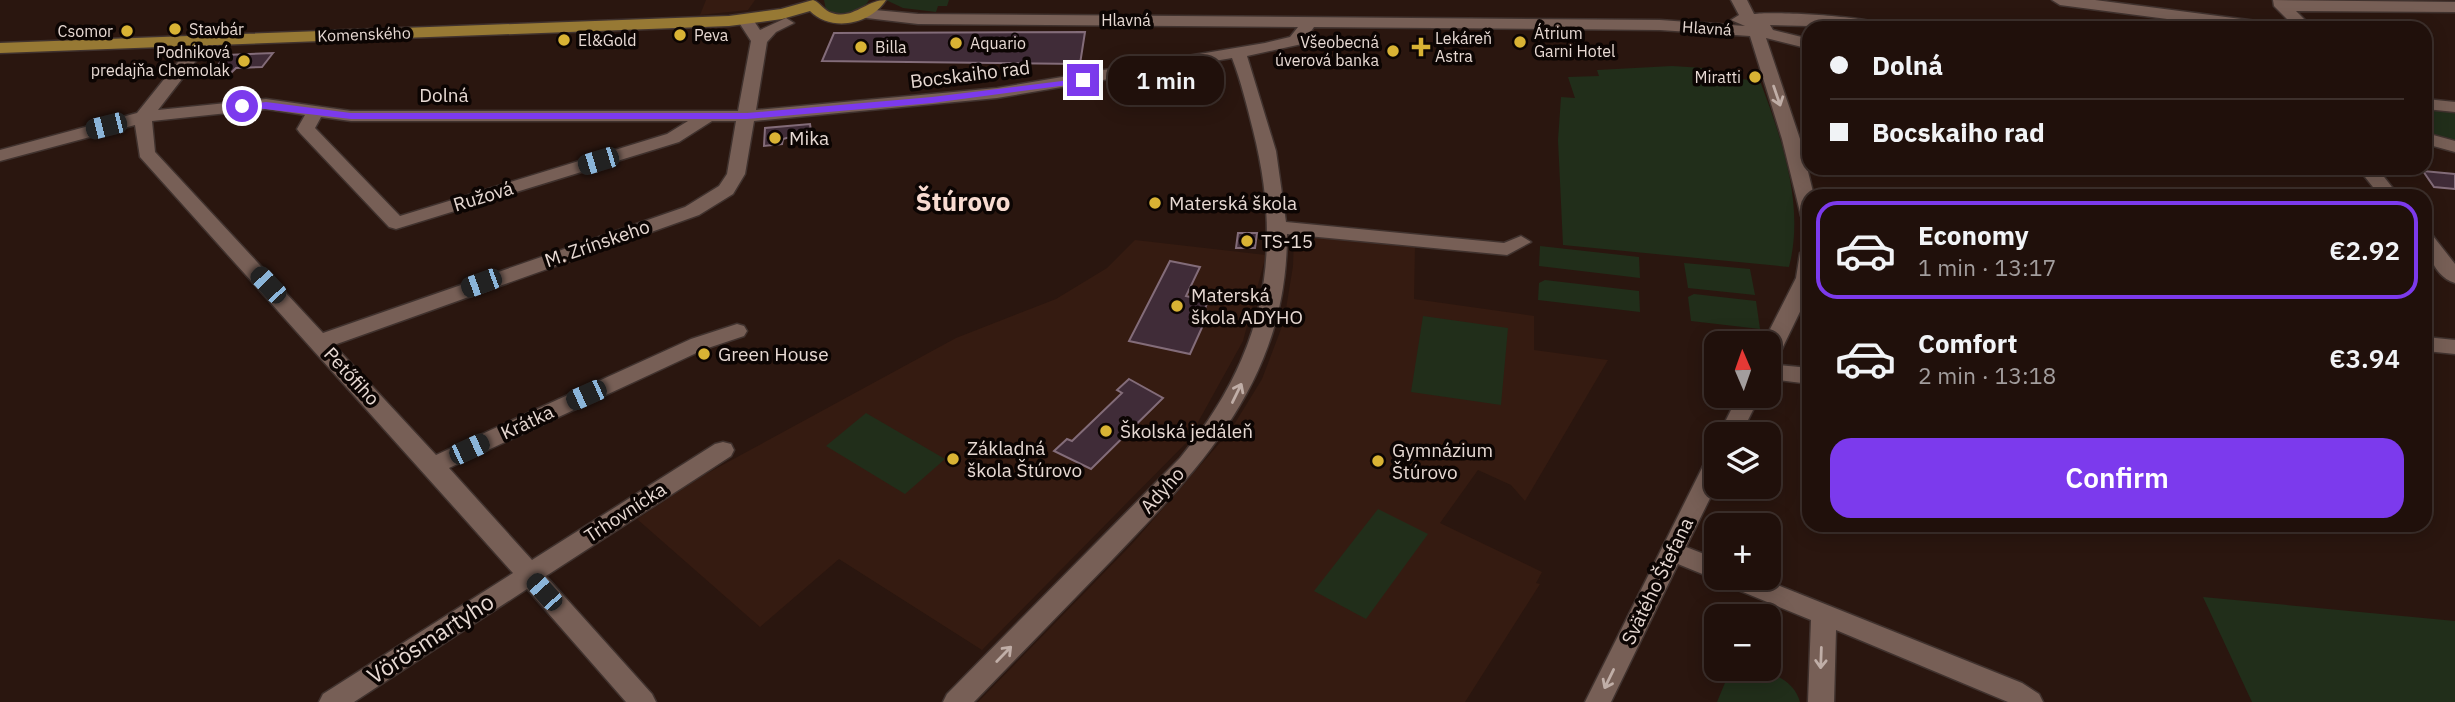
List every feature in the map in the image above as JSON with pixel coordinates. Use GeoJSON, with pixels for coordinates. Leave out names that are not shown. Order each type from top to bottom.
{"type":"FeatureCollection","features":[{"type":"Feature","properties":{"kind":"main road"},"geometry":{"type":"LineString","coordinates":[[755,20],[796,0]]}},
{"type":"Feature","properties":{"kind":"main road"},"geometry":{"type":"LineString","coordinates":[[755,20],[817,7],[844,18],[864,14],[878,1]]}},
{"type":"Feature","properties":{"kind":"main road"},"geometry":{"type":"LineString","coordinates":[[755,20],[786,23],[817,7]]}},
{"type":"Feature","properties":{"kind":"main road","name":"Komenského"},"geometry":{"type":"LineString","coordinates":[[0,48],[755,20]]}},
{"type":"Feature","properties":{"kind":"street"},"geometry":{"type":"LineString","coordinates":[[1739,0],[1757,26],[1803,189]]}},
{"type":"Feature","properties":{"kind":"street"},"geometry":{"type":"LineString","coordinates":[[2060,0],[2219,21]]}},
{"type":"Feature","properties":{"kind":"street","name":"Hlavná"},"geometry":{"type":"LineString","coordinates":[[878,1],[895,11],[942,18]]}},
{"type":"Feature","properties":{"kind":"street"},"geometry":{"type":"LineString","coordinates":[[2279,3],[2455,7]]}},
{"type":"Feature","properties":{"kind":"street"},"geometry":{"type":"LineString","coordinates":[[2279,3],[2298,21]]}},
{"type":"Feature","properties":{"kind":"street","name":"Hlavná"},"geometry":{"type":"LineString","coordinates":[[864,14],[897,19],[1757,26],[1802,23]]}},
{"type":"Feature","properties":{"kind":"street"},"geometry":{"type":"LineString","coordinates":[[755,20],[759,41]]}},
{"type":"Feature","properties":{"kind":"street"},"geometry":{"type":"LineString","coordinates":[[1238,52],[1296,41],[1310,21]]}},
{"type":"Feature","properties":{"kind":"street","name":"Hlavná"},"geometry":{"type":"LineString","coordinates":[[1823,21],[1842,21]]}},
{"type":"Feature","properties":{"kind":"street"},"geometry":{"type":"LineString","coordinates":[[759,41],[770,29],[786,23]]}},
{"type":"Feature","properties":{"kind":"street","name":"Hlavná"},"geometry":{"type":"LineString","coordinates":[[1757,26],[1802,41]]}},
{"type":"Feature","properties":{"kind":"street"},"geometry":{"type":"LineString","coordinates":[[143,117],[204,40]]}},
{"type":"Feature","properties":{"kind":"street","name":"M. Zrínskeho"},"geometry":{"type":"LineString","coordinates":[[320,342],[710,202],[726,190],[736,174],[759,41]]}},
{"type":"Feature","properties":{"kind":"street","name":"Bocskaiho rad"},"geometry":{"type":"LineString","coordinates":[[747,116],[997,93],[1238,52]]}},
{"type":"Feature","properties":{"kind":"street","name":"Adyho"},"geometry":{"type":"LineString","coordinates":[[956,702],[1132,523],[1197,452],[1233,403],[1265,332],[1278,274],[1280,227],[1272,167],[1238,52]]}},
{"type":"Feature","properties":{"kind":"street","name":"Dolná"},"geometry":{"type":"LineString","coordinates":[[0,156],[143,117],[266,104],[314,113],[351,116],[747,116]]}},
{"type":"Feature","properties":{"kind":"street"},"geometry":{"type":"LineString","coordinates":[[2432,105],[2455,107]]}},
{"type":"Feature","properties":{"kind":"street","name":"Ružová"},"geometry":{"type":"LineString","coordinates":[[314,113],[306,129],[396,223],[673,138],[708,116]]}},
{"type":"Feature","properties":{"kind":"street","name":"Petőfiho"},"geometry":{"type":"LineString","coordinates":[[143,117],[146,153],[433,466],[643,702]]}},
{"type":"Feature","properties":{"kind":"street"},"geometry":{"type":"LineString","coordinates":[[2432,140],[2455,147]]}},
{"type":"Feature","properties":{"kind":"street"},"geometry":{"type":"LineString","coordinates":[[2373,175],[2384,189]]}},
{"type":"Feature","properties":{"kind":"street"},"geometry":{"type":"LineString","coordinates":[[1280,227],[1507,249],[1521,242]]}},
{"type":"Feature","properties":{"kind":"street"},"geometry":{"type":"LineString","coordinates":[[2432,248],[2455,277]]}},
{"type":"Feature","properties":{"kind":"street"},"geometry":{"type":"LineString","coordinates":[[1779,331],[1802,281]]}},
{"type":"Feature","properties":{"kind":"street","name":"Krátka"},"geometry":{"type":"LineString","coordinates":[[433,466],[664,359],[737,331]]}},
{"type":"Feature","properties":{"kind":"street"},"geometry":{"type":"LineString","coordinates":[[2432,345],[2455,347]]}},
{"type":"Feature","properties":{"kind":"street"},"geometry":{"type":"LineString","coordinates":[[1782,373],[1802,375]]}},
{"type":"Feature","properties":{"kind":"street","name":"Trhovnícka"},"geometry":{"type":"LineString","coordinates":[[527,574],[723,450]]}},
{"type":"Feature","properties":{"kind":"street","name":"Svätého Štefana"},"geometry":{"type":"LineString","coordinates":[[1598,702],[1704,486]]}},
{"type":"Feature","properties":{"kind":"street"},"geometry":{"type":"LineString","coordinates":[[1672,551],[1704,565]]}},
{"type":"Feature","properties":{"kind":"street","name":"Vörösmartyho"},"geometry":{"type":"LineString","coordinates":[[332,702],[527,574]]}},
{"type":"Feature","properties":{"kind":"street"},"geometry":{"type":"LineString","coordinates":[[1764,590],[2014,691],[2029,702]]}},
{"type":"Feature","properties":{"kind":"street"},"geometry":{"type":"LineString","coordinates":[[1821,702],[1824,615]]}},
{"type":"Feature","properties":{"kind":"shaded area"},"geometry":{"type":"Polygon","coordinates":[[[706,0],[755,0],[748,10],[700,15],[706,0]]]}},
{"type":"Feature","properties":{"kind":"shaded area","name":"Gymnázium Štúrovo"},"geometry":{"type":"Polygon","coordinates":[[[1294,235],[1415,246],[1414,299],[1534,316],[1534,350],[1608,360],[1525,501],[1511,485],[1478,470],[1440,523],[1542,572],[1536,583],[1540,584],[1465,702],[978,702],[1133,543],[1230,431],[1262,379],[1284,321],[1293,266],[1294,235]]]}},
{"type":"Feature","properties":{"kind":"shaded area","name":"Základná škola Štúrovo"},"geometry":{"type":"Polygon","coordinates":[[[1135,240],[1266,255],[1243,341],[1187,442],[982,650],[839,559],[760,627],[637,519],[704,475],[956,338],[1056,299],[1107,268],[1135,240]]]}},
{"type":"Feature","properties":{"kind":"green space"},"geometry":{"type":"Polygon","coordinates":[[[824,0],[869,0],[861,9],[838,13],[826,10],[824,0]]]}},
{"type":"Feature","properties":{"kind":"green space"},"geometry":{"type":"Polygon","coordinates":[[[886,0],[949,0],[947,6],[938,6],[936,12],[903,8],[886,0]]]}},
{"type":"Feature","properties":{"kind":"green space"},"geometry":{"type":"Polygon","coordinates":[[[1672,66],[1704,68],[1705,75],[1760,81],[1783,149],[1793,197],[1793,244],[1789,267],[1563,245],[1558,140],[1561,97],[1575,98],[1568,77],[1599,76],[1597,70],[1672,66]]]}},
{"type":"Feature","properties":{"kind":"green space"},"geometry":{"type":"Polygon","coordinates":[[[2432,110],[2455,113],[2455,142],[2432,134],[2432,110]]]}},
{"type":"Feature","properties":{"kind":"green space"},"geometry":{"type":"Polygon","coordinates":[[[1540,246],[1639,257],[1640,278],[1539,266],[1540,246]]]}},
{"type":"Feature","properties":{"kind":"green space"},"geometry":{"type":"Polygon","coordinates":[[[1684,263],[1750,269],[1755,295],[1688,288],[1684,263]]]}},
{"type":"Feature","properties":{"kind":"green space"},"geometry":{"type":"Polygon","coordinates":[[[1545,280],[1639,291],[1640,312],[1538,300],[1539,283],[1545,280]]]}},
{"type":"Feature","properties":{"kind":"green space"},"geometry":{"type":"Polygon","coordinates":[[[1694,294],[1756,301],[1760,329],[1691,321],[1688,297],[1694,294]]]}},
{"type":"Feature","properties":{"kind":"green space"},"geometry":{"type":"Polygon","coordinates":[[[1423,316],[1508,328],[1501,405],[1411,392],[1423,316]]]}},
{"type":"Feature","properties":{"kind":"green space"},"geometry":{"type":"Polygon","coordinates":[[[866,413],[945,459],[905,494],[826,446],[866,413]]]}},
{"type":"Feature","properties":{"kind":"green space"},"geometry":{"type":"Polygon","coordinates":[[[1378,509],[1428,534],[1366,619],[1314,591],[1378,509]]]}},
{"type":"Feature","properties":{"kind":"green space"},"geometry":{"type":"Polygon","coordinates":[[[2203,597],[2455,621],[2455,702],[2252,702],[2203,597]]]}},
{"type":"Feature","properties":{"kind":"green space"},"geometry":{"type":"Polygon","coordinates":[[[1781,678],[1791,686],[1800,702],[1717,702],[1726,681],[1781,681],[1781,678]]]}},
{"type":"Feature","properties":{"kind":"building","name":"Aquario"},"geometry":{"type":"Polygon","coordinates":[[[1085,32],[1080,64],[822,61],[834,33],[1085,32]]]}},
{"type":"Feature","properties":{"kind":"building","name":"Podniková predajňa Chemolak"},"geometry":{"type":"Polygon","coordinates":[[[273,53],[262,67],[236,68],[230,74],[210,75],[226,55],[273,53]]]}},
{"type":"Feature","properties":{"kind":"building","name":"Mika"},"geometry":{"type":"Polygon","coordinates":[[[810,124],[811,131],[783,139],[782,144],[764,146],[765,128],[810,124]]]}},
{"type":"Feature","properties":{"kind":"building"},"geometry":{"type":"Polygon","coordinates":[[[2432,172],[2455,174],[2455,189],[2434,187],[2426,175],[2432,175],[2432,172]]]}},
{"type":"Feature","properties":{"kind":"building","name":"TS-15"},"geometry":{"type":"Polygon","coordinates":[[[1238,233],[1257,233],[1255,248],[1236,248],[1238,233]]]}},
{"type":"Feature","properties":{"kind":"building","name":"Materská škola ADYHO"},"geometry":{"type":"Polygon","coordinates":[[[1170,261],[1200,267],[1186,296],[1208,301],[1204,311],[1209,312],[1190,354],[1129,341],[1170,261]]]}},
{"type":"Feature","properties":{"kind":"building","name":"Školská jedáleň"},"geometry":{"type":"Polygon","coordinates":[[[1129,379],[1163,398],[1091,469],[1054,451],[1067,439],[1072,441],[1122,393],[1117,390],[1129,379]]]}},
{"type":"Feature","properties":{"kind":"place","name":"Stavbár"},"geometry":{"type":"Point","coordinates":[175,29]}},
{"type":"Feature","properties":{"kind":"place","name":"Csomor"},"geometry":{"type":"Point","coordinates":[127,31]}},
{"type":"Feature","properties":{"kind":"place","name":"Peva"},"geometry":{"type":"Point","coordinates":[680,35]}},
{"type":"Feature","properties":{"kind":"place","name":"El&Gold"},"geometry":{"type":"Point","coordinates":[564,40]}},
{"type":"Feature","properties":{"kind":"place","name":"Átrium Garni Hotel"},"geometry":{"type":"Point","coordinates":[1520,42]}},
{"type":"Feature","properties":{"kind":"place","name":"Aquario"},"geometry":{"type":"Point","coordinates":[956,43]}},
{"type":"Feature","properties":{"kind":"place","name":"Billa"},"geometry":{"type":"Point","coordinates":[861,47]}},
{"type":"Feature","properties":{"kind":"place","name":"Lekáreň Astra"},"geometry":{"type":"Point","coordinates":[1421,47]}},
{"type":"Feature","properties":{"kind":"place","name":"Všeobecná úverová banka"},"geometry":{"type":"Point","coordinates":[1393,51]}},
{"type":"Feature","properties":{"kind":"place","name":"Podniková predajňa Chemolak"},"geometry":{"type":"Point","coordinates":[244,61]}},
{"type":"Feature","properties":{"kind":"place","name":"Miratti"},"geometry":{"type":"Point","coordinates":[1755,77]}},
{"type":"Feature","properties":{"kind":"place","name":"Mika"},"geometry":{"type":"Point","coordinates":[775,138]}},
{"type":"Feature","properties":{"kind":"place","name":"Materská škola"},"geometry":{"type":"Point","coordinates":[1155,203]}},
{"type":"Feature","properties":{"kind":"place","name":"TS-15"},"geometry":{"type":"Point","coordinates":[1247,241]}},
{"type":"Feature","properties":{"kind":"place","name":"Materská škola ADYHO"},"geometry":{"type":"Point","coordinates":[1177,306]}},
{"type":"Feature","properties":{"kind":"place","name":"Green House"},"geometry":{"type":"Point","coordinates":[704,354]}},
{"type":"Feature","properties":{"kind":"place","name":"Školská jedáleň"},"geometry":{"type":"Point","coordinates":[1106,431]}},
{"type":"Feature","properties":{"kind":"place","name":"Základná škola Štúrovo"},"geometry":{"type":"Point","coordinates":[953,459]}},
{"type":"Feature","properties":{"kind":"place","name":"Gymnázium Štúrovo"},"geometry":{"type":"Point","coordinates":[1378,461]}},
{"type":"Feature","properties":{"kind":"district","name":"Štúrovo"},"geometry":{"type":"Point","coordinates":[963,201]}},
{"type":"Feature","properties":{"kind":"route"},"geometry":{"type":"LineString","coordinates":[[242,106],[266,104],[314,113],[351,116],[747,116],[932,100],[1083,80]]}}]}
